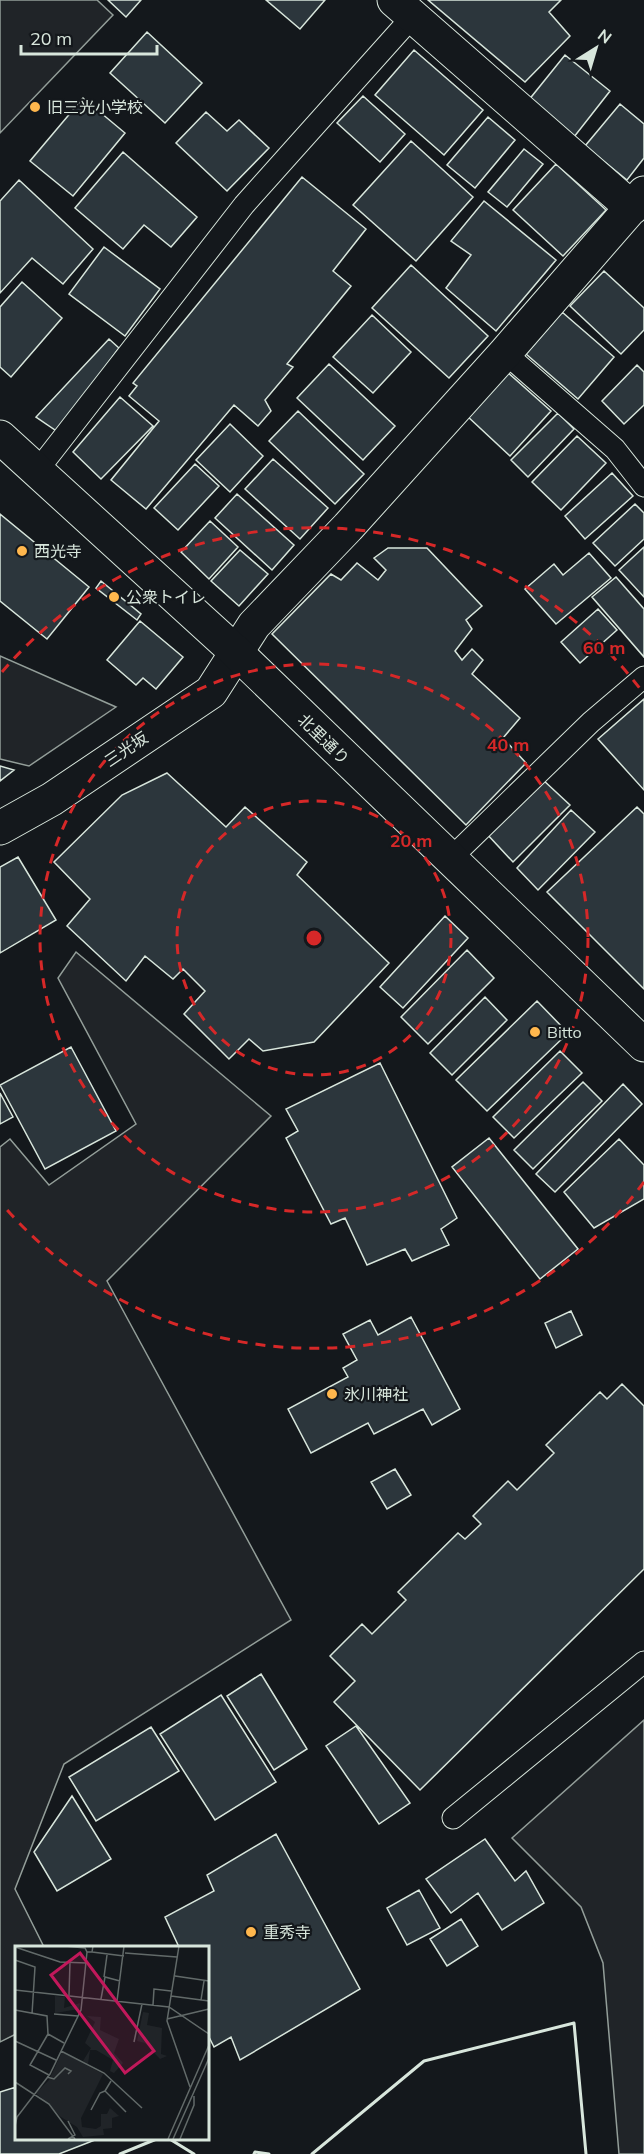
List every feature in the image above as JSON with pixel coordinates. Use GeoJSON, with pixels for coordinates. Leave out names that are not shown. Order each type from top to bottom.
{"type":"FeatureCollection","features":[{"type":"Feature","properties":{"kind":"street"},"geometry":{"type":"LineString","coordinates":[[404,8],[638,201]]}},
{"type":"Feature","properties":{"kind":"street","name":"三光坂"},"geometry":{"type":"LineString","coordinates":[[0,828],[52,800],[211,692],[254,625],[348,527],[638,201]]}},
{"type":"Feature","properties":{"kind":"street","name":"北里通り"},"geometry":{"type":"LineString","coordinates":[[0,437],[237,653],[644,1045]]}},
{"type":"Feature","properties":{"kind":"lane"},"geometry":{"type":"LineString","coordinates":[[37,471],[244,205],[404,8]]}},
{"type":"Feature","properties":{"kind":"lane"},"geometry":{"type":"LineString","coordinates":[[505,353],[615,449],[644,486]]}},
{"type":"Feature","properties":{"kind":"lane"},"geometry":{"type":"LineString","coordinates":[[450,859],[591,722],[644,677]]}},
{"type":"Feature","properties":{"kind":"lane"},"geometry":{"type":"LineString","coordinates":[[453,1818],[644,1662]]}},
{"type":"Feature","properties":{"kind":"shaded area"},"geometry":{"type":"Polygon","coordinates":[[[0,0],[97,0],[113,15],[0,133],[0,0]]]}},
{"type":"Feature","properties":{"kind":"shaded area"},"geometry":{"type":"Polygon","coordinates":[[[0,656],[116,707],[29,766],[0,759],[0,656]]]}},
{"type":"Feature","properties":{"kind":"shaded area"},"geometry":{"type":"Polygon","coordinates":[[[76,952],[271,1116],[107,1281],[291,1620],[64,1764],[15,1889],[44,1946],[15,1946],[15,2034],[0,2042],[0,1147],[10,1139],[49,1185],[136,1124],[58,978],[76,952]]]}},
{"type":"Feature","properties":{"kind":"shaded area"},"geometry":{"type":"Polygon","coordinates":[[[644,1720],[644,2154],[619,2154],[603,1963],[581,1907],[512,1838],[644,1720]]]}},
{"type":"Feature","properties":{"kind":"building"},"geometry":{"type":"Polygon","coordinates":[[[108,0],[141,0],[126,17],[108,0]]]}},
{"type":"Feature","properties":{"kind":"building"},"geometry":{"type":"Polygon","coordinates":[[[266,0],[325,0],[300,29],[266,0]]]}},
{"type":"Feature","properties":{"kind":"building"},"geometry":{"type":"Polygon","coordinates":[[[428,0],[561,0],[549,12],[570,36],[525,82],[428,0]]]}},
{"type":"Feature","properties":{"kind":"building"},"geometry":{"type":"Polygon","coordinates":[[[147,32],[202,83],[165,123],[110,73],[147,32]]]}},
{"type":"Feature","properties":{"kind":"building"},"geometry":{"type":"Polygon","coordinates":[[[414,50],[483,110],[444,155],[375,95],[414,50]]]}},
{"type":"Feature","properties":{"kind":"building"},"geometry":{"type":"Polygon","coordinates":[[[565,55],[610,91],[574,137],[528,101],[565,55]]]}},
{"type":"Feature","properties":{"kind":"building"},"geometry":{"type":"Polygon","coordinates":[[[363,96],[405,134],[380,162],[337,123],[363,96]]]}},
{"type":"Feature","properties":{"kind":"building"},"geometry":{"type":"Polygon","coordinates":[[[83,98],[125,133],[73,196],[30,161],[83,98]]]}},
{"type":"Feature","properties":{"kind":"building"},"geometry":{"type":"Polygon","coordinates":[[[620,104],[644,124],[644,158],[627,180],[585,146],[620,104]]]}},
{"type":"Feature","properties":{"kind":"building"},"geometry":{"type":"Polygon","coordinates":[[[206,112],[227,131],[239,120],[269,148],[227,191],[176,143],[206,112]]]}},
{"type":"Feature","properties":{"kind":"building"},"geometry":{"type":"Polygon","coordinates":[[[488,117],[515,140],[475,188],[447,165],[488,117]]]}},
{"type":"Feature","properties":{"kind":"building"},"geometry":{"type":"Polygon","coordinates":[[[411,141],[473,197],[416,261],[353,205],[411,141]]]}},
{"type":"Feature","properties":{"kind":"building"},"geometry":{"type":"Polygon","coordinates":[[[524,149],[543,164],[507,207],[488,192],[524,149]]]}},
{"type":"Feature","properties":{"kind":"building"},"geometry":{"type":"Polygon","coordinates":[[[123,152],[197,217],[171,247],[144,225],[123,249],[75,208],[123,152]]]}},
{"type":"Feature","properties":{"kind":"building"},"geometry":{"type":"Polygon","coordinates":[[[556,164],[606,210],[563,256],[513,210],[556,164]]]}},
{"type":"Feature","properties":{"kind":"building"},"geometry":{"type":"Polygon","coordinates":[[[302,177],[366,229],[333,271],[351,286],[287,364],[293,367],[265,400],[271,411],[258,426],[234,405],[146,509],[111,480],[159,421],[129,396],[137,386],[133,383],[302,177]]]}},
{"type":"Feature","properties":{"kind":"building"},"geometry":{"type":"Polygon","coordinates":[[[19,180],[93,249],[63,284],[32,258],[0,293],[0,201],[19,180]]]}},
{"type":"Feature","properties":{"kind":"building"},"geometry":{"type":"Polygon","coordinates":[[[484,201],[556,260],[496,331],[446,288],[471,255],[451,241],[484,201]]]}},
{"type":"Feature","properties":{"kind":"building"},"geometry":{"type":"Polygon","coordinates":[[[104,247],[160,289],[125,336],[69,294],[104,247]]]}},
{"type":"Feature","properties":{"kind":"building"},"geometry":{"type":"Polygon","coordinates":[[[411,265],[488,336],[449,378],[372,308],[411,265]]]}},
{"type":"Feature","properties":{"kind":"building"},"geometry":{"type":"Polygon","coordinates":[[[604,271],[644,308],[644,330],[621,354],[570,306],[604,271]]]}},
{"type":"Feature","properties":{"kind":"building"},"geometry":{"type":"Polygon","coordinates":[[[22,282],[62,318],[11,377],[0,367],[0,307],[22,282]]]}},
{"type":"Feature","properties":{"kind":"building"},"geometry":{"type":"Polygon","coordinates":[[[562,312],[614,357],[578,399],[526,354],[562,312]]]}},
{"type":"Feature","properties":{"kind":"building"},"geometry":{"type":"Polygon","coordinates":[[[372,315],[411,352],[373,393],[333,357],[372,315]]]}},
{"type":"Feature","properties":{"kind":"building"},"geometry":{"type":"Polygon","coordinates":[[[109,339],[119,348],[58,432],[36,417],[109,339]]]}},
{"type":"Feature","properties":{"kind":"building"},"geometry":{"type":"Polygon","coordinates":[[[329,364],[395,426],[363,460],[297,398],[329,364]]]}},
{"type":"Feature","properties":{"kind":"building"},"geometry":{"type":"Polygon","coordinates":[[[637,365],[644,372],[644,405],[624,424],[602,401],[637,365]]]}},
{"type":"Feature","properties":{"kind":"building"},"geometry":{"type":"Polygon","coordinates":[[[506,371],[551,411],[510,456],[466,415],[506,371]]]}},
{"type":"Feature","properties":{"kind":"building"},"geometry":{"type":"Polygon","coordinates":[[[120,397],[153,426],[101,479],[73,452],[120,397]]]}},
{"type":"Feature","properties":{"kind":"building"},"geometry":{"type":"Polygon","coordinates":[[[298,411],[364,474],[335,504],[269,441],[298,411]]]}},
{"type":"Feature","properties":{"kind":"building"},"geometry":{"type":"Polygon","coordinates":[[[558,413],[574,429],[528,477],[511,460],[558,413]]]}},
{"type":"Feature","properties":{"kind":"building"},"geometry":{"type":"Polygon","coordinates":[[[230,424],[263,456],[230,492],[196,460],[230,424]]]}},
{"type":"Feature","properties":{"kind":"building"},"geometry":{"type":"Polygon","coordinates":[[[577,436],[606,463],[561,510],[532,482],[577,436]]]}},
{"type":"Feature","properties":{"kind":"building"},"geometry":{"type":"Polygon","coordinates":[[[273,459],[328,508],[300,539],[245,489],[273,459]]]}},
{"type":"Feature","properties":{"kind":"building"},"geometry":{"type":"Polygon","coordinates":[[[195,464],[219,486],[178,530],[154,508],[195,464]]]}},
{"type":"Feature","properties":{"kind":"building"},"geometry":{"type":"Polygon","coordinates":[[[612,473],[633,496],[585,539],[565,516],[612,473]]]}},
{"type":"Feature","properties":{"kind":"building"},"geometry":{"type":"Polygon","coordinates":[[[237,494],[294,545],[272,570],[215,518],[237,494]]]}},
{"type":"Feature","properties":{"kind":"building"},"geometry":{"type":"Polygon","coordinates":[[[635,504],[644,513],[644,539],[615,566],[593,543],[635,504]]]}},
{"type":"Feature","properties":{"kind":"building","name":"西光寺"},"geometry":{"type":"Polygon","coordinates":[[[0,514],[89,587],[47,639],[0,601],[0,514]]]}},
{"type":"Feature","properties":{"kind":"building"},"geometry":{"type":"Polygon","coordinates":[[[210,521],[238,547],[209,579],[181,552],[210,521]]]}},
{"type":"Feature","properties":{"kind":"building"},"geometry":{"type":"Polygon","coordinates":[[[644,547],[644,597],[619,570],[644,547]]]}},
{"type":"Feature","properties":{"kind":"building"},"geometry":{"type":"Polygon","coordinates":[[[388,548],[427,548],[482,606],[466,620],[472,629],[455,651],[462,660],[472,649],[483,660],[472,674],[520,718],[503,738],[526,763],[466,825],[272,634],[331,574],[341,580],[357,563],[378,580],[386,570],[374,558],[388,548]]]}},
{"type":"Feature","properties":{"kind":"building"},"geometry":{"type":"Polygon","coordinates":[[[240,550],[268,574],[239,606],[211,581],[240,550]]]}},
{"type":"Feature","properties":{"kind":"building"},"geometry":{"type":"Polygon","coordinates":[[[589,553],[611,578],[556,624],[525,589],[554,564],[563,575],[589,553]]]}},
{"type":"Feature","properties":{"kind":"building"},"geometry":{"type":"Polygon","coordinates":[[[616,577],[644,609],[644,657],[592,597],[616,577]]]}},
{"type":"Feature","properties":{"kind":"building","name":"公衆トイレ"},"geometry":{"type":"Polygon","coordinates":[[[101,581],[141,614],[137,620],[96,588],[101,581]]]}},
{"type":"Feature","properties":{"kind":"building"},"geometry":{"type":"Polygon","coordinates":[[[598,609],[617,630],[580,663],[561,642],[598,609]]]}},
{"type":"Feature","properties":{"kind":"building"},"geometry":{"type":"Polygon","coordinates":[[[140,621],[183,657],[156,689],[143,678],[136,685],[107,660],[140,621]]]}},
{"type":"Feature","properties":{"kind":"building"},"geometry":{"type":"Polygon","coordinates":[[[644,699],[644,790],[598,739],[644,699]]]}},
{"type":"Feature","properties":{"kind":"building"},"geometry":{"type":"Polygon","coordinates":[[[0,766],[14,770],[0,781],[0,766]]]}},
{"type":"Feature","properties":{"kind":"building"},"geometry":{"type":"Polygon","coordinates":[[[167,773],[226,827],[245,807],[307,862],[297,875],[389,963],[314,1042],[263,1051],[249,1039],[229,1059],[184,1014],[205,991],[183,969],[173,979],[145,956],[126,981],[67,926],[90,899],[54,862],[122,795],[167,773]]]}},
{"type":"Feature","properties":{"kind":"building"},"geometry":{"type":"Polygon","coordinates":[[[542,779],[570,805],[513,862],[486,833],[542,779]]]}},
{"type":"Feature","properties":{"kind":"building"},"geometry":{"type":"Polygon","coordinates":[[[637,807],[644,814],[644,989],[547,892],[637,807]]]}},
{"type":"Feature","properties":{"kind":"building"},"geometry":{"type":"Polygon","coordinates":[[[571,810],[595,832],[538,890],[517,868],[571,810]]]}},
{"type":"Feature","properties":{"kind":"building"},"geometry":{"type":"Polygon","coordinates":[[[18,857],[56,920],[0,953],[0,867],[18,857]]]}},
{"type":"Feature","properties":{"kind":"building"},"geometry":{"type":"Polygon","coordinates":[[[445,916],[468,938],[403,1008],[380,987],[445,916]]]}},
{"type":"Feature","properties":{"kind":"building"},"geometry":{"type":"Polygon","coordinates":[[[467,950],[494,978],[428,1044],[401,1017],[467,950]]]}},
{"type":"Feature","properties":{"kind":"building"},"geometry":{"type":"Polygon","coordinates":[[[485,997],[507,1020],[452,1075],[430,1053],[485,997]]]}},
{"type":"Feature","properties":{"kind":"building"},"geometry":{"type":"Polygon","coordinates":[[[537,1001],[568,1033],[487,1111],[456,1080],[537,1001]]]}},
{"type":"Feature","properties":{"kind":"building"},"geometry":{"type":"Polygon","coordinates":[[[71,1047],[116,1131],[45,1169],[0,1085],[71,1047]]]}},
{"type":"Feature","properties":{"kind":"building"},"geometry":{"type":"Polygon","coordinates":[[[560,1051],[582,1073],[514,1138],[493,1117],[560,1051]]]}},
{"type":"Feature","properties":{"kind":"building"},"geometry":{"type":"Polygon","coordinates":[[[380,1063],[457,1218],[441,1229],[449,1245],[412,1261],[405,1249],[367,1265],[345,1218],[331,1224],[286,1138],[298,1131],[286,1109],[380,1063]]]}},
{"type":"Feature","properties":{"kind":"building"},"geometry":{"type":"Polygon","coordinates":[[[583,1082],[602,1101],[533,1169],[514,1150],[583,1082]]]}},
{"type":"Feature","properties":{"kind":"building"},"geometry":{"type":"Polygon","coordinates":[[[623,1084],[642,1104],[555,1192],[536,1174],[623,1084]]]}},
{"type":"Feature","properties":{"kind":"building"},"geometry":{"type":"Polygon","coordinates":[[[0,1093],[13,1117],[0,1124],[0,1093]]]}},
{"type":"Feature","properties":{"kind":"building"},"geometry":{"type":"Polygon","coordinates":[[[489,1138],[578,1249],[540,1279],[452,1167],[489,1138]]]}},
{"type":"Feature","properties":{"kind":"building"},"geometry":{"type":"Polygon","coordinates":[[[619,1139],[644,1165],[644,1199],[594,1228],[564,1192],[619,1139]]]}},
{"type":"Feature","properties":{"kind":"building"},"geometry":{"type":"Polygon","coordinates":[[[571,1311],[582,1335],[556,1348],[545,1323],[571,1311]]]}},
{"type":"Feature","properties":{"kind":"building"},"geometry":{"type":"Polygon","coordinates":[[[411,1317],[460,1409],[432,1425],[423,1409],[374,1434],[368,1423],[311,1453],[288,1409],[348,1377],[343,1368],[357,1360],[343,1334],[370,1320],[378,1335],[411,1317]]]}},
{"type":"Feature","properties":{"kind":"building"},"geometry":{"type":"Polygon","coordinates":[[[622,1384],[644,1406],[644,1569],[420,1790],[334,1702],[355,1681],[330,1656],[362,1624],[372,1634],[406,1600],[398,1592],[458,1533],[465,1539],[481,1524],[473,1516],[508,1481],[517,1490],[554,1453],[546,1445],[600,1392],[607,1399],[622,1384]]]}},
{"type":"Feature","properties":{"kind":"building"},"geometry":{"type":"Polygon","coordinates":[[[395,1469],[411,1495],[387,1509],[371,1482],[395,1469]]]}},
{"type":"Feature","properties":{"kind":"building"},"geometry":{"type":"Polygon","coordinates":[[[261,1674],[307,1749],[274,1770],[227,1696],[261,1674]]]}},
{"type":"Feature","properties":{"kind":"building"},"geometry":{"type":"Polygon","coordinates":[[[221,1695],[276,1782],[215,1820],[160,1734],[221,1695]]]}},
{"type":"Feature","properties":{"kind":"building"},"geometry":{"type":"Polygon","coordinates":[[[356,1726],[410,1803],[379,1824],[326,1746],[356,1726]]]}},
{"type":"Feature","properties":{"kind":"building"},"geometry":{"type":"Polygon","coordinates":[[[151,1727],[179,1771],[96,1821],[69,1777],[151,1727]]]}},
{"type":"Feature","properties":{"kind":"building"},"geometry":{"type":"Polygon","coordinates":[[[72,1796],[111,1859],[57,1891],[34,1852],[72,1796]]]}},
{"type":"Feature","properties":{"kind":"building","name":"重秀寺"},"geometry":{"type":"Polygon","coordinates":[[[276,1834],[360,1989],[240,2060],[231,2037],[214,2047],[208,2035],[208,1946],[179,1946],[165,1917],[214,1891],[207,1875],[276,1834]]]}},
{"type":"Feature","properties":{"kind":"building"},"geometry":{"type":"Polygon","coordinates":[[[485,1839],[515,1881],[526,1871],[544,1903],[502,1930],[478,1893],[451,1913],[426,1879],[485,1839]]]}},
{"type":"Feature","properties":{"kind":"building"},"geometry":{"type":"Polygon","coordinates":[[[419,1890],[440,1928],[407,1945],[387,1908],[419,1890]]]}},
{"type":"Feature","properties":{"kind":"building"},"geometry":{"type":"Polygon","coordinates":[[[461,1919],[478,1946],[447,1966],[430,1939],[461,1919]]]}},
{"type":"Feature","properties":{"kind":"building"},"geometry":{"type":"Polygon","coordinates":[[[15,2087],[15,2139],[97,2139],[59,2154],[0,2154],[0,2092],[15,2087]]]}},
{"type":"Feature","properties":{"kind":"wall"},"geometry":{"type":"LineString","coordinates":[[312,2154],[424,2061],[574,2023],[586,2154]]}},
{"type":"Feature","properties":{"kind":"wall"},"geometry":{"type":"LineString","coordinates":[[120,2154],[157,2139]]}},
{"type":"Feature","properties":{"kind":"wall"},"geometry":{"type":"LineString","coordinates":[[170,2139],[194,2154]]}},
{"type":"Feature","properties":{"kind":"wall"},"geometry":{"type":"LineString","coordinates":[[254,2154],[255,2152],[269,2154]]}},
{"type":"Feature","properties":{"kind":"place","name":"旧三光小学校"},"geometry":{"type":"Point","coordinates":[35,107]}},
{"type":"Feature","properties":{"kind":"place","name":"西光寺"},"geometry":{"type":"Point","coordinates":[22,551]}},
{"type":"Feature","properties":{"kind":"place","name":"公衆トイレ"},"geometry":{"type":"Point","coordinates":[114,597]}},
{"type":"Feature","properties":{"kind":"place","name":"Bitto"},"geometry":{"type":"Point","coordinates":[535,1032]}},
{"type":"Feature","properties":{"kind":"place","name":"氷川神社"},"geometry":{"type":"Point","coordinates":[332,1394]}},
{"type":"Feature","properties":{"kind":"place","name":"重秀寺"},"geometry":{"type":"Point","coordinates":[251,1932]}}]}
